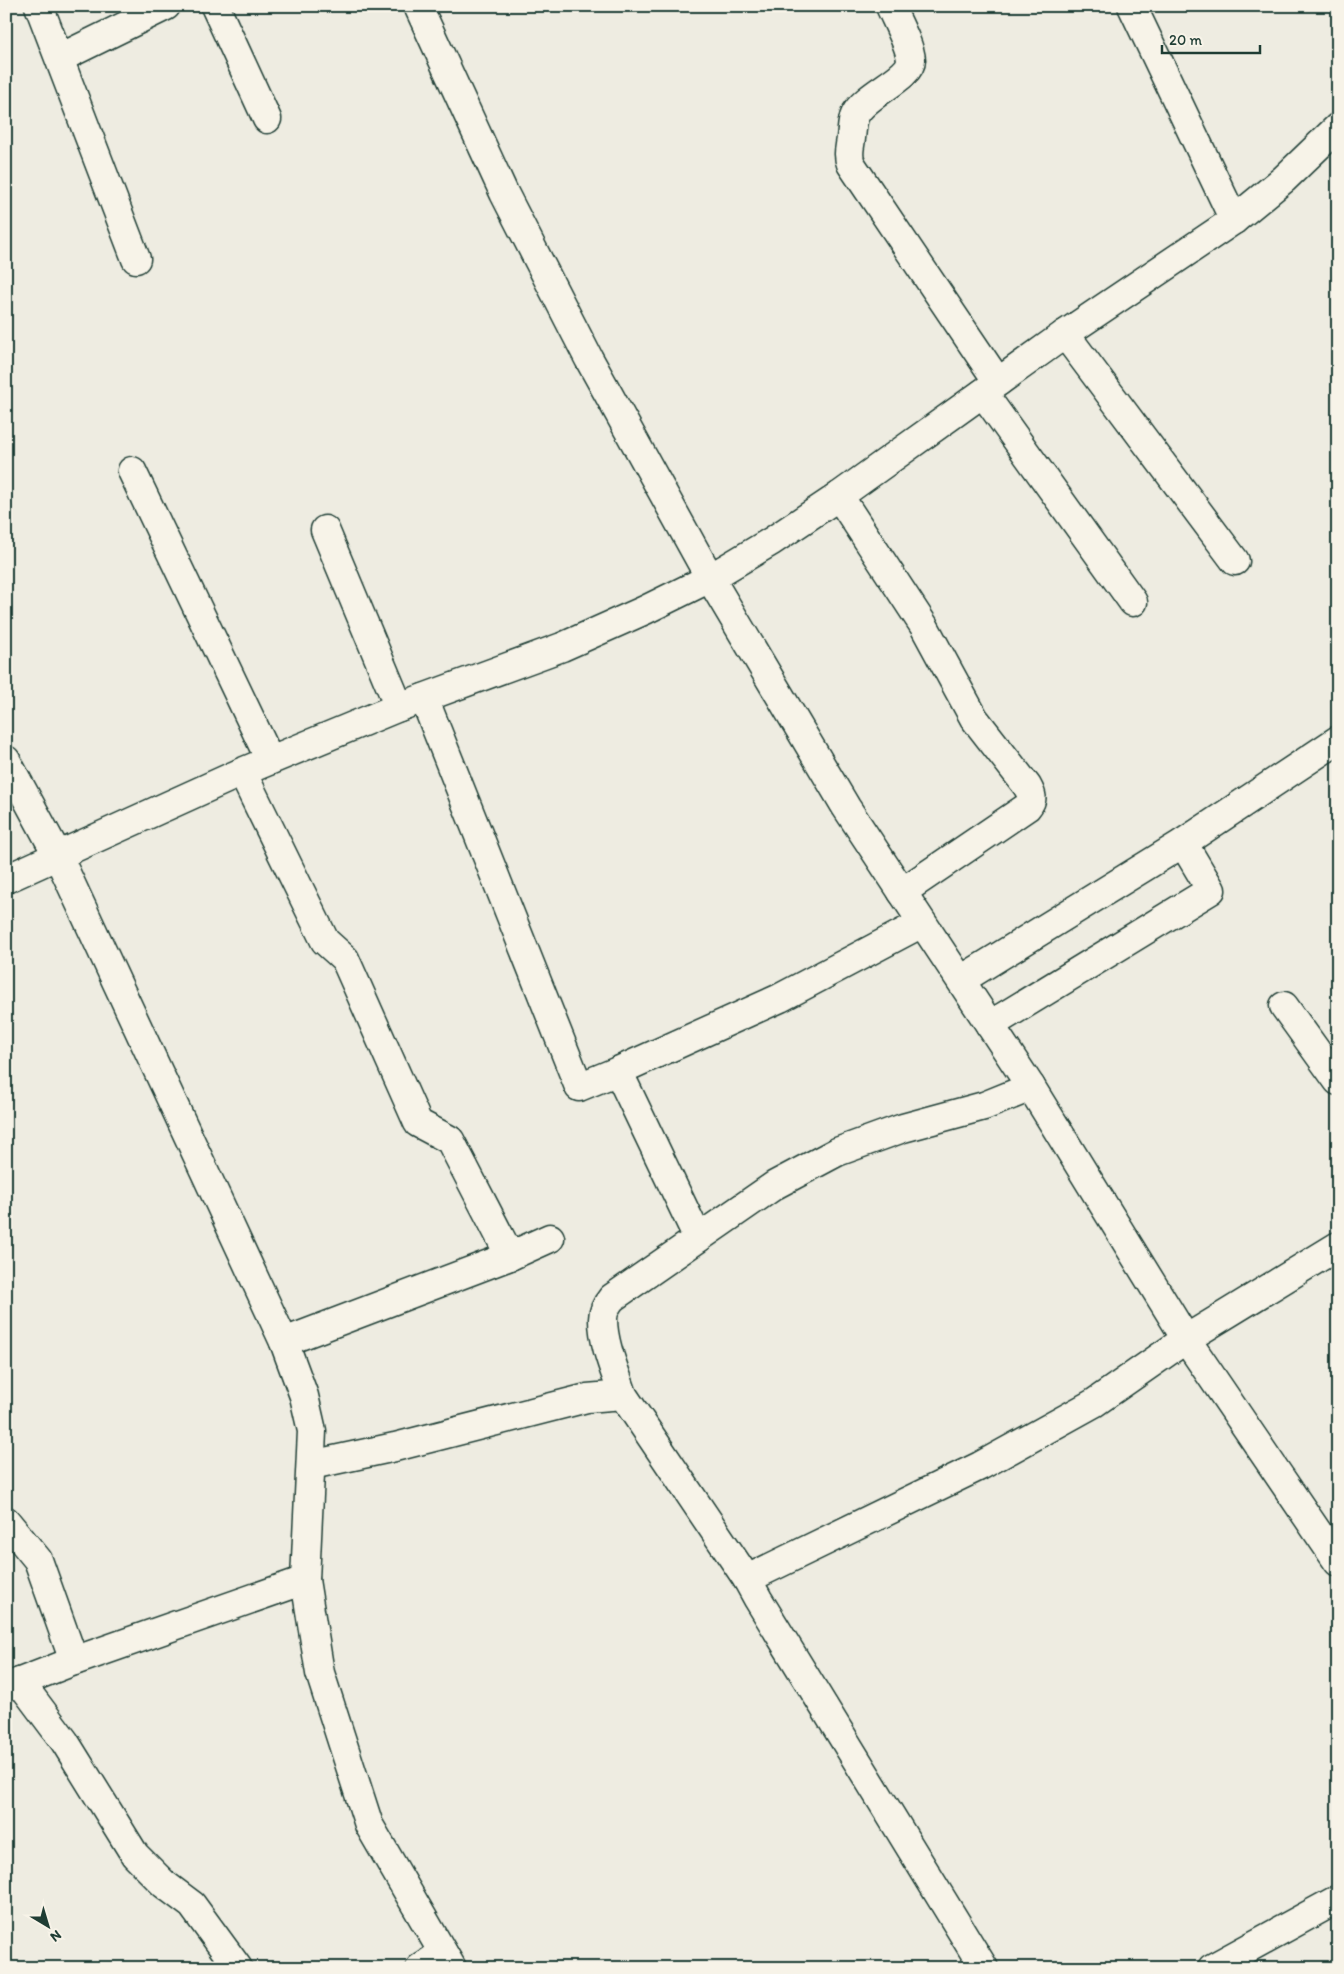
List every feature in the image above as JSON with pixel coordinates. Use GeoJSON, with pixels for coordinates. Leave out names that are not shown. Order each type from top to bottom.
{"type":"FeatureCollection","features":[{"type":"Feature","properties":{"kind":"street"},"geometry":{"type":"LineString","coordinates":[[39,6],[136,259]]}},
{"type":"Feature","properties":{"kind":"street"},"geometry":{"type":"LineString","coordinates":[[60,58],[166,6]]}},
{"type":"Feature","properties":{"kind":"street"},"geometry":{"type":"LineString","coordinates":[[215,6],[267,119]]}},
{"type":"Feature","properties":{"kind":"street"},"geometry":{"type":"LineString","coordinates":[[418,6],[508,201],[589,359],[710,578],[846,807],[1031,1087],[1186,1340],[1338,1562]]}},
{"type":"Feature","properties":{"kind":"street"},"geometry":{"type":"LineString","coordinates":[[890,6],[911,59],[909,67],[900,77],[868,98],[854,116],[847,155],[990,387],[1133,602]]}},
{"type":"Feature","properties":{"kind":"street"},"geometry":{"type":"LineString","coordinates":[[1132,6],[1234,220]]}},
{"type":"Feature","properties":{"kind":"street"},"geometry":{"type":"LineString","coordinates":[[6,879],[270,760],[411,702],[562,647],[645,610],[710,578],[772,541],[839,496],[1065,334],[1234,220],[1284,179],[1338,127]]}},
{"type":"Feature","properties":{"kind":"street"},"geometry":{"type":"LineString","coordinates":[[1065,334],[1236,561]]}},
{"type":"Feature","properties":{"kind":"street"},"geometry":{"type":"LineString","coordinates":[[132,471],[270,760]]}},
{"type":"Feature","properties":{"kind":"street"},"geometry":{"type":"LineString","coordinates":[[839,496],[924,626],[974,718],[1032,795],[1032,800],[1026,807],[902,892]]}},
{"type":"Feature","properties":{"kind":"street"},"geometry":{"type":"LineString","coordinates":[[325,530],[411,702],[579,1086],[618,1071],[780,998],[922,923]]}},
{"type":"Feature","properties":{"kind":"street"},"geometry":{"type":"LineString","coordinates":[[961,980],[1182,843],[1338,740]]}},
{"type":"Feature","properties":{"kind":"street"},"geometry":{"type":"LineString","coordinates":[[6,760],[58,856],[284,1342],[304,1396],[312,1431],[305,1580],[320,1673],[369,1825],[448,1960],[420,1968]]}},
{"type":"Feature","properties":{"kind":"street"},"geometry":{"type":"LineString","coordinates":[[242,772],[326,941],[345,959],[418,1124],[450,1140],[510,1256]]}},
{"type":"Feature","properties":{"kind":"street"},"geometry":{"type":"LineString","coordinates":[[990,1025],[1210,890],[1182,843]]}},
{"type":"Feature","properties":{"kind":"street"},"geometry":{"type":"LineString","coordinates":[[1284,1006],[1338,1081]]}},
{"type":"Feature","properties":{"kind":"street"},"geometry":{"type":"LineString","coordinates":[[618,1071],[698,1238]]}},
{"type":"Feature","properties":{"kind":"street"},"geometry":{"type":"LineString","coordinates":[[984,1968],[758,1600],[747,1579],[623,1395],[602,1318],[607,1303],[698,1238],[775,1185],[836,1152],[903,1128],[984,1106],[1031,1087]]}},
{"type":"Feature","properties":{"kind":"street"},"geometry":{"type":"LineString","coordinates":[[284,1342],[510,1256],[550,1238]]}},
{"type":"Feature","properties":{"kind":"street"},"geometry":{"type":"LineString","coordinates":[[747,1579],[980,1466],[1094,1403],[1186,1340],[1338,1246]]}},
{"type":"Feature","properties":{"kind":"street"},"geometry":{"type":"LineString","coordinates":[[311,1465],[394,1447],[587,1398],[623,1395]]}},
{"type":"Feature","properties":{"kind":"street"},"geometry":{"type":"LineString","coordinates":[[6,1521],[38,1560],[74,1661]]}},
{"type":"Feature","properties":{"kind":"street"},"geometry":{"type":"LineString","coordinates":[[238,1968],[192,1905],[164,1884],[135,1855],[65,1742],[13,1685],[74,1661],[305,1580]]}},
{"type":"Feature","properties":{"kind":"street"},"geometry":{"type":"LineString","coordinates":[[1212,1968],[1338,1900]]}}]}
